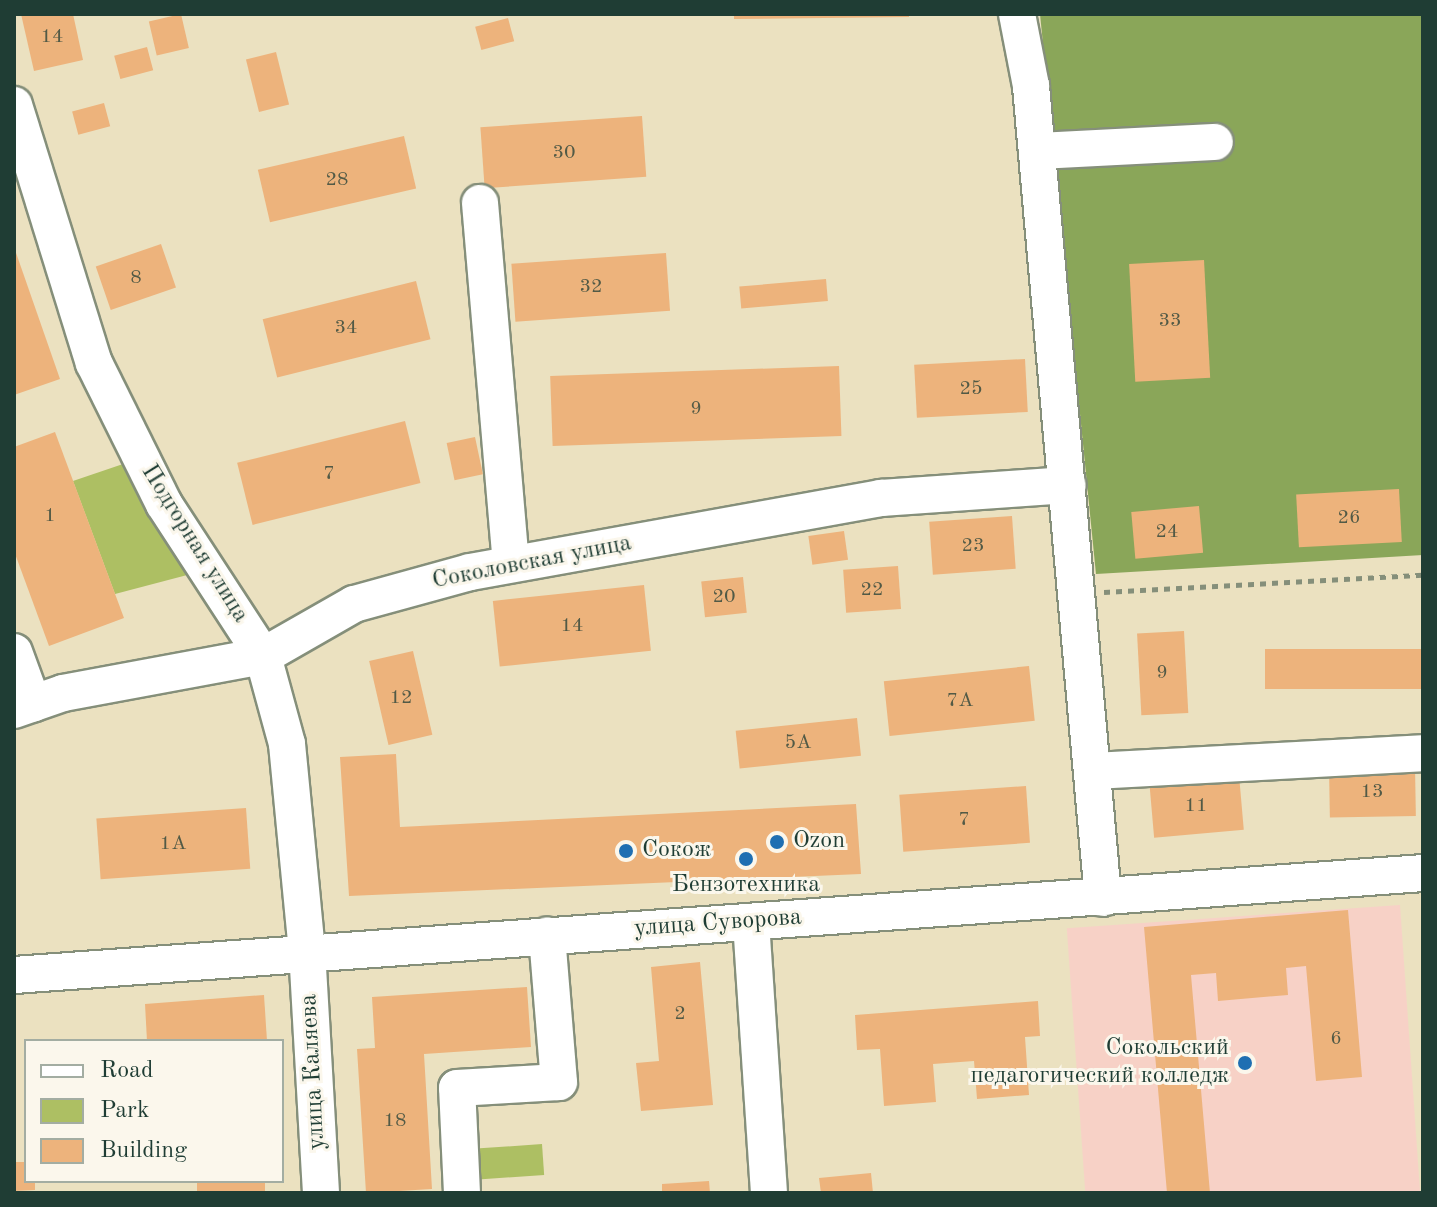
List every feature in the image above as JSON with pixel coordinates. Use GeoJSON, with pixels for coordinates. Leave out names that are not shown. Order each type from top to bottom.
{"type":"FeatureCollection","features":[{"type":"Feature","properties":{"kind":"street"},"geometry":{"type":"LineString","coordinates":[[1017,14],[1037,151],[1103,898]]}},
{"type":"Feature","properties":{"kind":"street","name":"Подгорная улица"},"geometry":{"type":"LineString","coordinates":[[14,105],[94,363],[164,504],[263,656],[287,744],[307,950]]}},
{"type":"Feature","properties":{"kind":"street"},"geometry":{"type":"LineString","coordinates":[[1037,151],[1215,142]]}},
{"type":"Feature","properties":{"kind":"street"},"geometry":{"type":"LineString","coordinates":[[480,203],[511,564]]}},
{"type":"Feature","properties":{"kind":"street","name":"Соколовская улица"},"geometry":{"type":"LineString","coordinates":[[23,707],[263,656],[354,604],[511,564],[881,498],[1068,485]]}},
{"type":"Feature","properties":{"kind":"street"},"geometry":{"type":"LineString","coordinates":[[14,652],[23,707]]}},
{"type":"Feature","properties":{"kind":"street"},"geometry":{"type":"LineString","coordinates":[[1093,771],[1423,753]]}},
{"type":"Feature","properties":{"kind":"street","name":"улица Суворова"},"geometry":{"type":"LineString","coordinates":[[14,975],[307,950],[1103,898],[1423,873]]}},
{"type":"Feature","properties":{"kind":"street"},"geometry":{"type":"LineString","coordinates":[[751,922],[769,1193]]}},
{"type":"Feature","properties":{"kind":"street"},"geometry":{"type":"LineString","coordinates":[[462,1193],[457,1088],[559,1082],[547,935]]}},
{"type":"Feature","properties":{"kind":"street","name":"улица Каляева"},"geometry":{"type":"LineString","coordinates":[[307,950],[321,1193]]}},
{"type":"Feature","properties":{"kind":"path"},"geometry":{"type":"LineString","coordinates":[[1078,594],[1423,575]]}},
{"type":"Feature","properties":{"kind":"shaded area","name":"Сокольский педагогический колледж"},"geometry":{"type":"Polygon","coordinates":[[[1400,905],[1420,1193],[1085,1193],[1067,928],[1400,905]]]}},
{"type":"Feature","properties":{"kind":"green space"},"geometry":{"type":"Polygon","coordinates":[[[1040,14],[1423,14],[1423,555],[1096,574],[1040,14]]]}},
{"type":"Feature","properties":{"kind":"green space"},"geometry":{"type":"Polygon","coordinates":[[[123,464],[191,574],[115,594],[73,481],[123,464]]]}},
{"type":"Feature","properties":{"kind":"green space"},"geometry":{"type":"Polygon","coordinates":[[[542,1144],[544,1175],[478,1180],[476,1149],[542,1144]]]}},
{"type":"Feature","properties":{"kind":"building"},"geometry":{"type":"Polygon","coordinates":[[[21,14],[73,14],[83,60],[34,71],[21,14]]]}},
{"type":"Feature","properties":{"kind":"building"},"geometry":{"type":"Polygon","coordinates":[[[181,14],[189,48],[157,56],[149,21],[181,14]]]}},
{"type":"Feature","properties":{"kind":"building"},"geometry":{"type":"Polygon","coordinates":[[[734,14],[909,14],[909,17],[734,19],[734,14]]]}},
{"type":"Feature","properties":{"kind":"building"},"geometry":{"type":"Polygon","coordinates":[[[508,18],[514,41],[481,50],[475,27],[508,18]]]}},
{"type":"Feature","properties":{"kind":"building"},"geometry":{"type":"Polygon","coordinates":[[[147,47],[153,70],[120,79],[114,56],[147,47]]]}},
{"type":"Feature","properties":{"kind":"building"},"geometry":{"type":"Polygon","coordinates":[[[276,52],[289,104],[259,112],[246,59],[276,52]]]}},
{"type":"Feature","properties":{"kind":"building"},"geometry":{"type":"Polygon","coordinates":[[[104,103],[110,126],[78,135],[72,112],[104,103]]]}},
{"type":"Feature","properties":{"kind":"building"},"geometry":{"type":"Polygon","coordinates":[[[642,116],[646,177],[485,188],[480,127],[642,116]]]}},
{"type":"Feature","properties":{"kind":"building"},"geometry":{"type":"Polygon","coordinates":[[[404,136],[416,189],[270,222],[258,170],[404,136]]]}},
{"type":"Feature","properties":{"kind":"building"},"geometry":{"type":"Polygon","coordinates":[[[161,244],[176,287],[111,310],[96,266],[161,244]]]}},
{"type":"Feature","properties":{"kind":"building"},"geometry":{"type":"Polygon","coordinates":[[[14,247],[60,379],[14,395],[14,247]]]}},
{"type":"Feature","properties":{"kind":"building"},"geometry":{"type":"Polygon","coordinates":[[[666,253],[670,311],[515,322],[511,264],[666,253]]]}},
{"type":"Feature","properties":{"kind":"building"},"geometry":{"type":"Polygon","coordinates":[[[1204,260],[1210,378],[1135,382],[1129,264],[1204,260]]]}},
{"type":"Feature","properties":{"kind":"building"},"geometry":{"type":"Polygon","coordinates":[[[826,279],[828,301],[741,308],[739,287],[826,279]]]}},
{"type":"Feature","properties":{"kind":"building"},"geometry":{"type":"Polygon","coordinates":[[[416,281],[431,339],[277,377],[263,319],[416,281]]]}},
{"type":"Feature","properties":{"kind":"building"},"geometry":{"type":"Polygon","coordinates":[[[1025,359],[1028,412],[917,418],[914,365],[1025,359]]]}},
{"type":"Feature","properties":{"kind":"building"},"geometry":{"type":"Polygon","coordinates":[[[839,366],[841,436],[553,446],[550,376],[839,366]]]}},
{"type":"Feature","properties":{"kind":"building"},"geometry":{"type":"Polygon","coordinates":[[[405,421],[420,483],[253,525],[237,463],[405,421]]]}},
{"type":"Feature","properties":{"kind":"building"},"geometry":{"type":"Polygon","coordinates":[[[55,432],[124,618],[49,646],[14,551],[14,447],[55,432]]]}},
{"type":"Feature","properties":{"kind":"building"},"geometry":{"type":"Polygon","coordinates":[[[475,437],[483,474],[455,480],[447,443],[475,437]]]}},
{"type":"Feature","properties":{"kind":"building"},"geometry":{"type":"Polygon","coordinates":[[[1399,489],[1402,542],[1299,547],[1296,494],[1399,489]]]}},
{"type":"Feature","properties":{"kind":"building"},"geometry":{"type":"Polygon","coordinates":[[[1199,506],[1203,553],[1135,559],[1131,512],[1199,506]]]}},
{"type":"Feature","properties":{"kind":"building"},"geometry":{"type":"Polygon","coordinates":[[[1012,516],[1016,569],[933,575],[929,522],[1012,516]]]}},
{"type":"Feature","properties":{"kind":"building"},"geometry":{"type":"Polygon","coordinates":[[[844,531],[848,560],[812,565],[808,536],[844,531]]]}},
{"type":"Feature","properties":{"kind":"building"},"geometry":{"type":"Polygon","coordinates":[[[898,566],[901,609],[846,613],[843,570],[898,566]]]}},
{"type":"Feature","properties":{"kind":"building"},"geometry":{"type":"Polygon","coordinates":[[[743,577],[747,613],[705,617],[701,581],[743,577]]]}},
{"type":"Feature","properties":{"kind":"building"},"geometry":{"type":"Polygon","coordinates":[[[644,585],[651,651],[500,667],[493,601],[644,585]]]}},
{"type":"Feature","properties":{"kind":"building"},"geometry":{"type":"Polygon","coordinates":[[[1184,631],[1188,713],[1141,715],[1137,633],[1184,631]]]}},
{"type":"Feature","properties":{"kind":"building"},"geometry":{"type":"Polygon","coordinates":[[[1265,649],[1423,649],[1423,689],[1265,689],[1265,649]]]}},
{"type":"Feature","properties":{"kind":"building"},"geometry":{"type":"Polygon","coordinates":[[[413,651],[432,735],[388,745],[369,661],[413,651]]]}},
{"type":"Feature","properties":{"kind":"building"},"geometry":{"type":"Polygon","coordinates":[[[1029,666],[1035,721],[890,736],[884,681],[1029,666]]]}},
{"type":"Feature","properties":{"kind":"building"},"geometry":{"type":"Polygon","coordinates":[[[857,718],[861,756],[740,769],[736,731],[857,718]]]}},
{"type":"Feature","properties":{"kind":"building"},"geometry":{"type":"Polygon","coordinates":[[[396,754],[400,827],[856,804],[861,874],[349,896],[340,757],[396,754]]]}},
{"type":"Feature","properties":{"kind":"building"},"geometry":{"type":"Polygon","coordinates":[[[1415,766],[1416,816],[1330,817],[1329,768],[1415,766]]]}},
{"type":"Feature","properties":{"kind":"building"},"geometry":{"type":"Polygon","coordinates":[[[1239,775],[1244,830],[1154,838],[1149,783],[1239,775]]]}},
{"type":"Feature","properties":{"kind":"building"},"geometry":{"type":"Polygon","coordinates":[[[1026,786],[1030,843],[903,852],[899,795],[1026,786]]]}},
{"type":"Feature","properties":{"kind":"building"},"geometry":{"type":"Polygon","coordinates":[[[246,808],[250,869],[101,879],[96,818],[246,808]]]}},
{"type":"Feature","properties":{"kind":"building"},"geometry":{"type":"Polygon","coordinates":[[[1348,910],[1362,1077],[1316,1081],[1306,966],[1286,968],[1288,995],[1218,1001],[1216,973],[1191,975],[1210,1193],[1167,1193],[1144,927],[1348,910]]]}},
{"type":"Feature","properties":{"kind":"building"},"geometry":{"type":"Polygon","coordinates":[[[700,962],[713,1105],[641,1111],[636,1063],[659,1061],[651,967],[700,962]]]}},
{"type":"Feature","properties":{"kind":"building"},"geometry":{"type":"Polygon","coordinates":[[[527,987],[531,1047],[424,1054],[432,1189],[366,1193],[357,1049],[375,1048],[372,997],[527,987]]]}},
{"type":"Feature","properties":{"kind":"building"},"geometry":{"type":"Polygon","coordinates":[[[264,995],[267,1039],[147,1039],[145,1004],[264,995]]]}},
{"type":"Feature","properties":{"kind":"building"},"geometry":{"type":"Polygon","coordinates":[[[1038,1001],[1040,1036],[1025,1037],[1029,1095],[977,1099],[974,1061],[933,1064],[936,1102],[884,1106],[880,1049],[857,1050],[855,1015],[1038,1001]]]}},
{"type":"Feature","properties":{"kind":"building"},"geometry":{"type":"Polygon","coordinates":[[[14,1162],[24,1162],[24,1183],[35,1183],[35,1190],[14,1191],[14,1162]]]}},
{"type":"Feature","properties":{"kind":"building"},"geometry":{"type":"Polygon","coordinates":[[[871,1173],[873,1193],[821,1193],[819,1178],[871,1173]]]}},
{"type":"Feature","properties":{"kind":"building"},"geometry":{"type":"Polygon","coordinates":[[[709,1181],[710,1193],[662,1193],[662,1184],[709,1181]]]}},
{"type":"Feature","properties":{"kind":"building"},"geometry":{"type":"Polygon","coordinates":[[[197,1183],[265,1183],[265,1193],[197,1193],[197,1183]]]}},
{"type":"Feature","properties":{"kind":"place","name":"Ozon"},"geometry":{"type":"Point","coordinates":[777,842]}},
{"type":"Feature","properties":{"kind":"place","name":"Сокож"},"geometry":{"type":"Point","coordinates":[626,851]}},
{"type":"Feature","properties":{"kind":"place","name":"Бензотехника"},"geometry":{"type":"Point","coordinates":[746,859]}},
{"type":"Feature","properties":{"kind":"place","name":"Сокольский педагогический колледж"},"geometry":{"type":"Point","coordinates":[1245,1063]}}]}
